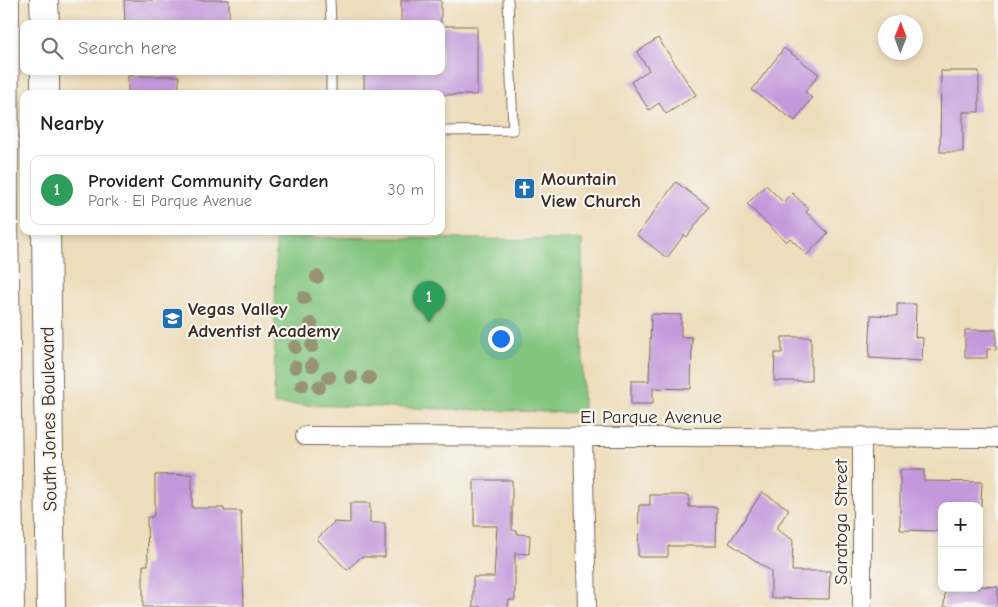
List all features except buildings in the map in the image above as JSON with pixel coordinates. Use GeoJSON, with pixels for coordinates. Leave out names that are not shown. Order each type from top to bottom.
{"type":"FeatureCollection","features":[{"type":"Feature","properties":{"kind":"main road"},"geometry":{"type":"LineString","coordinates":[[5,0],[2,428],[10,607]]}},
{"type":"Feature","properties":{"kind":"main road"},"geometry":{"type":"LineString","coordinates":[[44,0],[44,20]]}},
{"type":"Feature","properties":{"kind":"main road"},"geometry":{"type":"LineString","coordinates":[[45,75],[45,90]]}},
{"type":"Feature","properties":{"kind":"main road","name":"South Jones Boulevard"},"geometry":{"type":"LineString","coordinates":[[46,235],[51,607]]}},
{"type":"Feature","properties":{"kind":"main road"},"geometry":{"type":"LineString","coordinates":[[2,428],[48,432]]}},
{"type":"Feature","properties":{"kind":"street","name":"El Parque Avenue"},"geometry":{"type":"LineString","coordinates":[[305,436],[583,438],[862,436],[998,438]]}},
{"type":"Feature","properties":{"kind":"street","name":"Saratoga Street"},"geometry":{"type":"LineString","coordinates":[[862,436],[862,607]]}},
{"type":"Feature","properties":{"kind":"street"},"geometry":{"type":"LineString","coordinates":[[583,438],[587,607]]}},
{"type":"Feature","properties":{"kind":"lane"},"geometry":{"type":"LineString","coordinates":[[330,0],[331,20]]}},
{"type":"Feature","properties":{"kind":"lane"},"geometry":{"type":"LineString","coordinates":[[445,131],[513,130],[508,0]]}},
{"type":"Feature","properties":{"kind":"lane"},"geometry":{"type":"LineString","coordinates":[[331,75],[332,90]]}},
{"type":"Feature","properties":{"kind":"green space"},"geometry":{"type":"Polygon","coordinates":[[[276,237],[582,240],[583,413],[274,404],[276,237]]]}},
{"type":"Feature","properties":{"kind":"place","name":"Mountain View Church"},"geometry":{"type":"Point","coordinates":[525,189]}},
{"type":"Feature","properties":{"kind":"place","name":"Vegas Valley Adventist Academy"},"geometry":{"type":"Point","coordinates":[172,319]}},
{"type":"Feature","properties":{"kind":"place","name":"Provident Community Garden"},"geometry":{"type":"Point","coordinates":[429,322]}}]}
